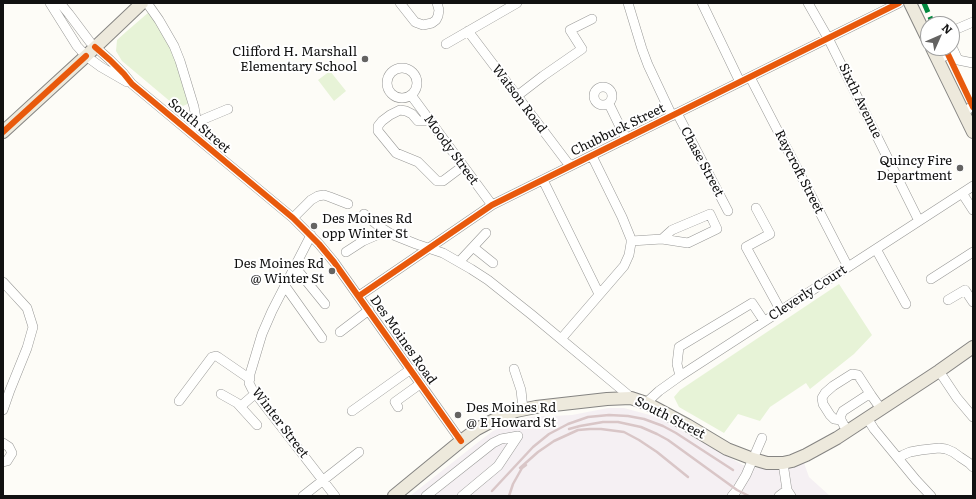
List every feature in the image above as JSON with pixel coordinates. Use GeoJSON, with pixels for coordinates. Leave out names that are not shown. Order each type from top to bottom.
{"type":"FeatureCollection","features":[{"type":"Feature","properties":{"kind":"main road"},"geometry":{"type":"LineString","coordinates":[[3,132],[91,52],[142,3]]}},
{"type":"Feature","properties":{"kind":"main road"},"geometry":{"type":"LineString","coordinates":[[911,3],[920,23]]}},
{"type":"Feature","properties":{"kind":"main road"},"geometry":{"type":"LineString","coordinates":[[935,56],[972,127]]}},
{"type":"Feature","properties":{"kind":"main road","name":"South Street"},"geometry":{"type":"LineString","coordinates":[[631,398],[646,403],[728,448],[753,459],[767,463],[783,463],[806,455],[847,431],[973,347]]}},
{"type":"Feature","properties":{"kind":"main road"},"geometry":{"type":"LineString","coordinates":[[399,494],[461,440],[494,420],[523,409],[607,399],[631,398]]}},
{"type":"Feature","properties":{"kind":"street"},"geometry":{"type":"LineString","coordinates":[[50,3],[77,46],[91,52]]}},
{"type":"Feature","properties":{"kind":"street"},"geometry":{"type":"LineString","coordinates":[[60,3],[85,36],[91,52]]}},
{"type":"Feature","properties":{"kind":"street"},"geometry":{"type":"LineString","coordinates":[[147,3],[174,46],[190,91],[197,124]]}},
{"type":"Feature","properties":{"kind":"street"},"geometry":{"type":"LineString","coordinates":[[400,3],[414,22],[423,25],[432,23],[436,20],[440,10],[437,3]]}},
{"type":"Feature","properties":{"kind":"street"},"geometry":{"type":"LineString","coordinates":[[446,44],[517,3]]}},
{"type":"Feature","properties":{"kind":"street","name":"Chase Street"},"geometry":{"type":"LineString","coordinates":[[628,3],[648,65],[728,211]]}},
{"type":"Feature","properties":{"kind":"street"},"geometry":{"type":"LineString","coordinates":[[702,3],[740,82]]}},
{"type":"Feature","properties":{"kind":"street","name":"Sixth Avenue"},"geometry":{"type":"LineString","coordinates":[[808,3],[828,38],[919,222]]}},
{"type":"Feature","properties":{"kind":"street","name":"Chubbuck Street"},"geometry":{"type":"LineString","coordinates":[[359,296],[492,205],[899,3]]}},
{"type":"Feature","properties":{"kind":"street"},"geometry":{"type":"LineString","coordinates":[[517,96],[582,49],[570,30],[592,19]]}},
{"type":"Feature","properties":{"kind":"street"},"geometry":{"type":"LineString","coordinates":[[960,28],[973,22]]}},
{"type":"Feature","properties":{"kind":"street","name":"Watson Road"},"geometry":{"type":"LineString","coordinates":[[468,32],[570,166]]}},
{"type":"Feature","properties":{"kind":"street","name":"South Street"},"geometry":{"type":"LineString","coordinates":[[91,52],[110,60],[132,84],[292,218]]}},
{"type":"Feature","properties":{"kind":"street"},"geometry":{"type":"LineString","coordinates":[[937,60],[943,56]]}},
{"type":"Feature","properties":{"kind":"street"},"geometry":{"type":"LineString","coordinates":[[956,56],[958,60],[973,63]]}},
{"type":"Feature","properties":{"kind":"street","name":"Raycroft Street"},"geometry":{"type":"LineString","coordinates":[[750,77],[848,267]]}},
{"type":"Feature","properties":{"kind":"street","name":"Moody Street"},"geometry":{"type":"LineString","coordinates":[[411,95],[492,205]]}},
{"type":"Feature","properties":{"kind":"street"},"geometry":{"type":"LineString","coordinates":[[609,104],[626,139]]}},
{"type":"Feature","properties":{"kind":"street"},"geometry":{"type":"LineString","coordinates":[[964,113],[973,105]]}},
{"type":"Feature","properties":{"kind":"street"},"geometry":{"type":"LineString","coordinates":[[190,133],[197,124],[204,119],[228,109]]}},
{"type":"Feature","properties":{"kind":"street"},"geometry":{"type":"LineString","coordinates":[[430,120],[418,121],[412,114],[400,110],[382,121],[378,126],[378,131],[396,153],[418,162],[437,181],[443,181],[463,166]]}},
{"type":"Feature","properties":{"kind":"street"},"geometry":{"type":"LineString","coordinates":[[561,339],[624,266],[632,243],[622,217],[592,156]]}},
{"type":"Feature","properties":{"kind":"street"},"geometry":{"type":"LineString","coordinates":[[543,180],[599,294]]}},
{"type":"Feature","properties":{"kind":"street","name":"Cleverly Court"},"geometry":{"type":"LineString","coordinates":[[646,403],[659,391],[680,376],[973,186]]}},
{"type":"Feature","properties":{"kind":"street"},"geometry":{"type":"LineString","coordinates":[[962,193],[973,210]]}},
{"type":"Feature","properties":{"kind":"street"},"geometry":{"type":"LineString","coordinates":[[292,218],[311,200],[318,196],[324,195],[348,204]]}},
{"type":"Feature","properties":{"kind":"street"},"geometry":{"type":"LineString","coordinates":[[756,208],[770,234],[746,247],[781,311]]}},
{"type":"Feature","properties":{"kind":"street","name":"South Street"},"geometry":{"type":"LineString","coordinates":[[364,214],[386,231],[444,253],[471,269],[502,291],[631,398]]}},
{"type":"Feature","properties":{"kind":"street"},"geometry":{"type":"LineString","coordinates":[[631,241],[662,239],[688,243],[717,229],[710,214],[672,230],[662,239]]}},
{"type":"Feature","properties":{"kind":"street","name":"Des Moines Road"},"geometry":{"type":"LineString","coordinates":[[292,218],[328,253],[461,440]]}},
{"type":"Feature","properties":{"kind":"street"},"geometry":{"type":"LineString","coordinates":[[346,252],[363,241],[386,231]]}},
{"type":"Feature","properties":{"kind":"street"},"geometry":{"type":"LineString","coordinates":[[459,262],[486,233]]}},
{"type":"Feature","properties":{"kind":"street","name":"Winter Street"},"geometry":{"type":"LineString","coordinates":[[311,235],[262,334],[250,374],[250,382],[252,389],[335,496]]}},
{"type":"Feature","properties":{"kind":"street"},"geometry":{"type":"LineString","coordinates":[[473,247],[493,263]]}},
{"type":"Feature","properties":{"kind":"street"},"geometry":{"type":"LineString","coordinates":[[876,250],[906,304]]}},
{"type":"Feature","properties":{"kind":"street"},"geometry":{"type":"LineString","coordinates":[[931,279],[973,252]]}},
{"type":"Feature","properties":{"kind":"street"},"geometry":{"type":"LineString","coordinates":[[294,267],[325,304]]}},
{"type":"Feature","properties":{"kind":"street"},"geometry":{"type":"LineString","coordinates":[[3,282],[27,308],[33,327],[28,348],[4,404]]}},
{"type":"Feature","properties":{"kind":"street"},"geometry":{"type":"LineString","coordinates":[[285,286],[322,338]]}},
{"type":"Feature","properties":{"kind":"street"},"geometry":{"type":"LineString","coordinates":[[948,300],[965,290],[973,302]]}},
{"type":"Feature","properties":{"kind":"street"},"geometry":{"type":"LineString","coordinates":[[680,376],[677,364],[679,347],[752,303],[764,322]]}},
{"type":"Feature","properties":{"kind":"street"},"geometry":{"type":"LineString","coordinates":[[340,332],[369,310]]}},
{"type":"Feature","properties":{"kind":"street"},"geometry":{"type":"LineString","coordinates":[[179,401],[212,357],[218,357],[250,379]]}},
{"type":"Feature","properties":{"kind":"street"},"geometry":{"type":"LineString","coordinates":[[352,411],[410,369]]}},
{"type":"Feature","properties":{"kind":"street"},"geometry":{"type":"LineString","coordinates":[[514,369],[522,390],[523,409]]}},
{"type":"Feature","properties":{"kind":"street"},"geometry":{"type":"LineString","coordinates":[[939,371],[957,398],[973,417]]}},
{"type":"Feature","properties":{"kind":"street"},"geometry":{"type":"LineString","coordinates":[[841,420],[834,419],[830,415],[823,404],[822,398],[829,389],[852,374],[858,375],[881,409]]}},
{"type":"Feature","properties":{"kind":"street"},"geometry":{"type":"LineString","coordinates":[[398,407],[395,402],[420,384]]}},
{"type":"Feature","properties":{"kind":"street"},"geometry":{"type":"LineString","coordinates":[[240,406],[256,393]]}},
{"type":"Feature","properties":{"kind":"street"},"geometry":{"type":"LineString","coordinates":[[221,394],[237,403],[257,425]]}},
{"type":"Feature","properties":{"kind":"street"},"geometry":{"type":"LineString","coordinates":[[847,431],[841,420],[843,411],[866,396],[871,395]]}},
{"type":"Feature","properties":{"kind":"street"},"geometry":{"type":"LineString","coordinates":[[867,418],[874,430],[931,496]]}},
{"type":"Feature","properties":{"kind":"street"},"geometry":{"type":"LineString","coordinates":[[426,496],[493,443],[501,439],[518,436],[498,466],[462,496]]}},
{"type":"Feature","properties":{"kind":"street"},"geometry":{"type":"LineString","coordinates":[[732,496],[746,476],[762,438]]}},
{"type":"Feature","properties":{"kind":"street"},"geometry":{"type":"LineString","coordinates":[[3,444],[9,447],[12,452],[7,461],[3,462]]}},
{"type":"Feature","properties":{"kind":"street"},"geometry":{"type":"LineString","coordinates":[[898,458],[903,454],[910,452],[939,448],[953,452],[973,467]]}},
{"type":"Feature","properties":{"kind":"street"},"geometry":{"type":"LineString","coordinates":[[303,496],[359,452]]}},
{"type":"Feature","properties":{"kind":"street"},"geometry":{"type":"LineString","coordinates":[[779,496],[789,493],[783,463]]}},
{"type":"Feature","properties":{"kind":"shaded area"},"geometry":{"type":"Polygon","coordinates":[[[608,408],[624,408],[657,417],[743,465],[756,468],[774,468],[788,467],[804,463],[809,477],[830,496],[410,496],[493,431],[516,420],[537,416],[572,415],[608,408]]]}},
{"type":"Feature","properties":{"kind":"green space"},"geometry":{"type":"Polygon","coordinates":[[[149,12],[176,58],[190,103],[178,108],[122,61],[116,51],[117,40],[149,12]]]}},
{"type":"Feature","properties":{"kind":"green space"},"geometry":{"type":"Polygon","coordinates":[[[330,71],[346,91],[334,101],[318,80],[330,71]]]}},
{"type":"Feature","properties":{"kind":"green space"},"geometry":{"type":"Polygon","coordinates":[[[839,284],[872,335],[854,354],[810,389],[806,383],[770,407],[760,421],[738,414],[724,433],[679,407],[674,397],[680,390],[839,284]]]}},
{"type":"Feature","properties":{"kind":"railway"},"geometry":{"type":"LineString","coordinates":[[492,491],[533,447],[549,434],[568,424],[588,417],[609,415],[644,419],[663,426],[733,470]]}},
{"type":"Feature","properties":{"kind":"railway"},"geometry":{"type":"LineString","coordinates":[[569,429],[603,422],[618,422],[641,427],[668,440],[737,490],[749,496]]}},
{"type":"Feature","properties":{"kind":"railway"},"geometry":{"type":"LineString","coordinates":[[520,468],[538,452],[554,441],[578,430],[601,429],[624,432],[639,440],[657,452],[688,477]]}},
{"type":"Feature","properties":{"kind":"railway"},"geometry":{"type":"LineString","coordinates":[[509,496],[513,484],[522,468],[526,465]]}},
{"type":"Feature","properties":{"kind":"marked path"},"geometry":{"type":"LineString","coordinates":[[924,3],[930,16]]}},
{"type":"Feature","properties":{"kind":"cycle path"},"geometry":{"type":"LineString","coordinates":[[359,296],[492,205],[899,3]]}},
{"type":"Feature","properties":{"kind":"cycle path"},"geometry":{"type":"LineString","coordinates":[[95,47],[110,60],[132,84],[293,218],[319,244],[334,262],[461,441]]}},
{"type":"Feature","properties":{"kind":"cycle path"},"geometry":{"type":"LineString","coordinates":[[3,132],[86,56]]}},
{"type":"Feature","properties":{"kind":"cycle path"},"geometry":{"type":"LineString","coordinates":[[949,56],[973,107]]}},
{"type":"Feature","properties":{"kind":"place","name":"Clifford H. Marshall Elementary School"},"geometry":{"type":"Point","coordinates":[365,59]}},
{"type":"Feature","properties":{"kind":"place","name":"Quincy Fire Department"},"geometry":{"type":"Point","coordinates":[960,168]}},
{"type":"Feature","properties":{"kind":"place","name":"Des Moines Rd opp Winter St"},"geometry":{"type":"Point","coordinates":[314,226]}},
{"type":"Feature","properties":{"kind":"place","name":"Des Moines Rd @ Winter St"},"geometry":{"type":"Point","coordinates":[332,271]}},
{"type":"Feature","properties":{"kind":"place","name":"Des Moines Rd @ E Howard St"},"geometry":{"type":"Point","coordinates":[458,415]}}]}
